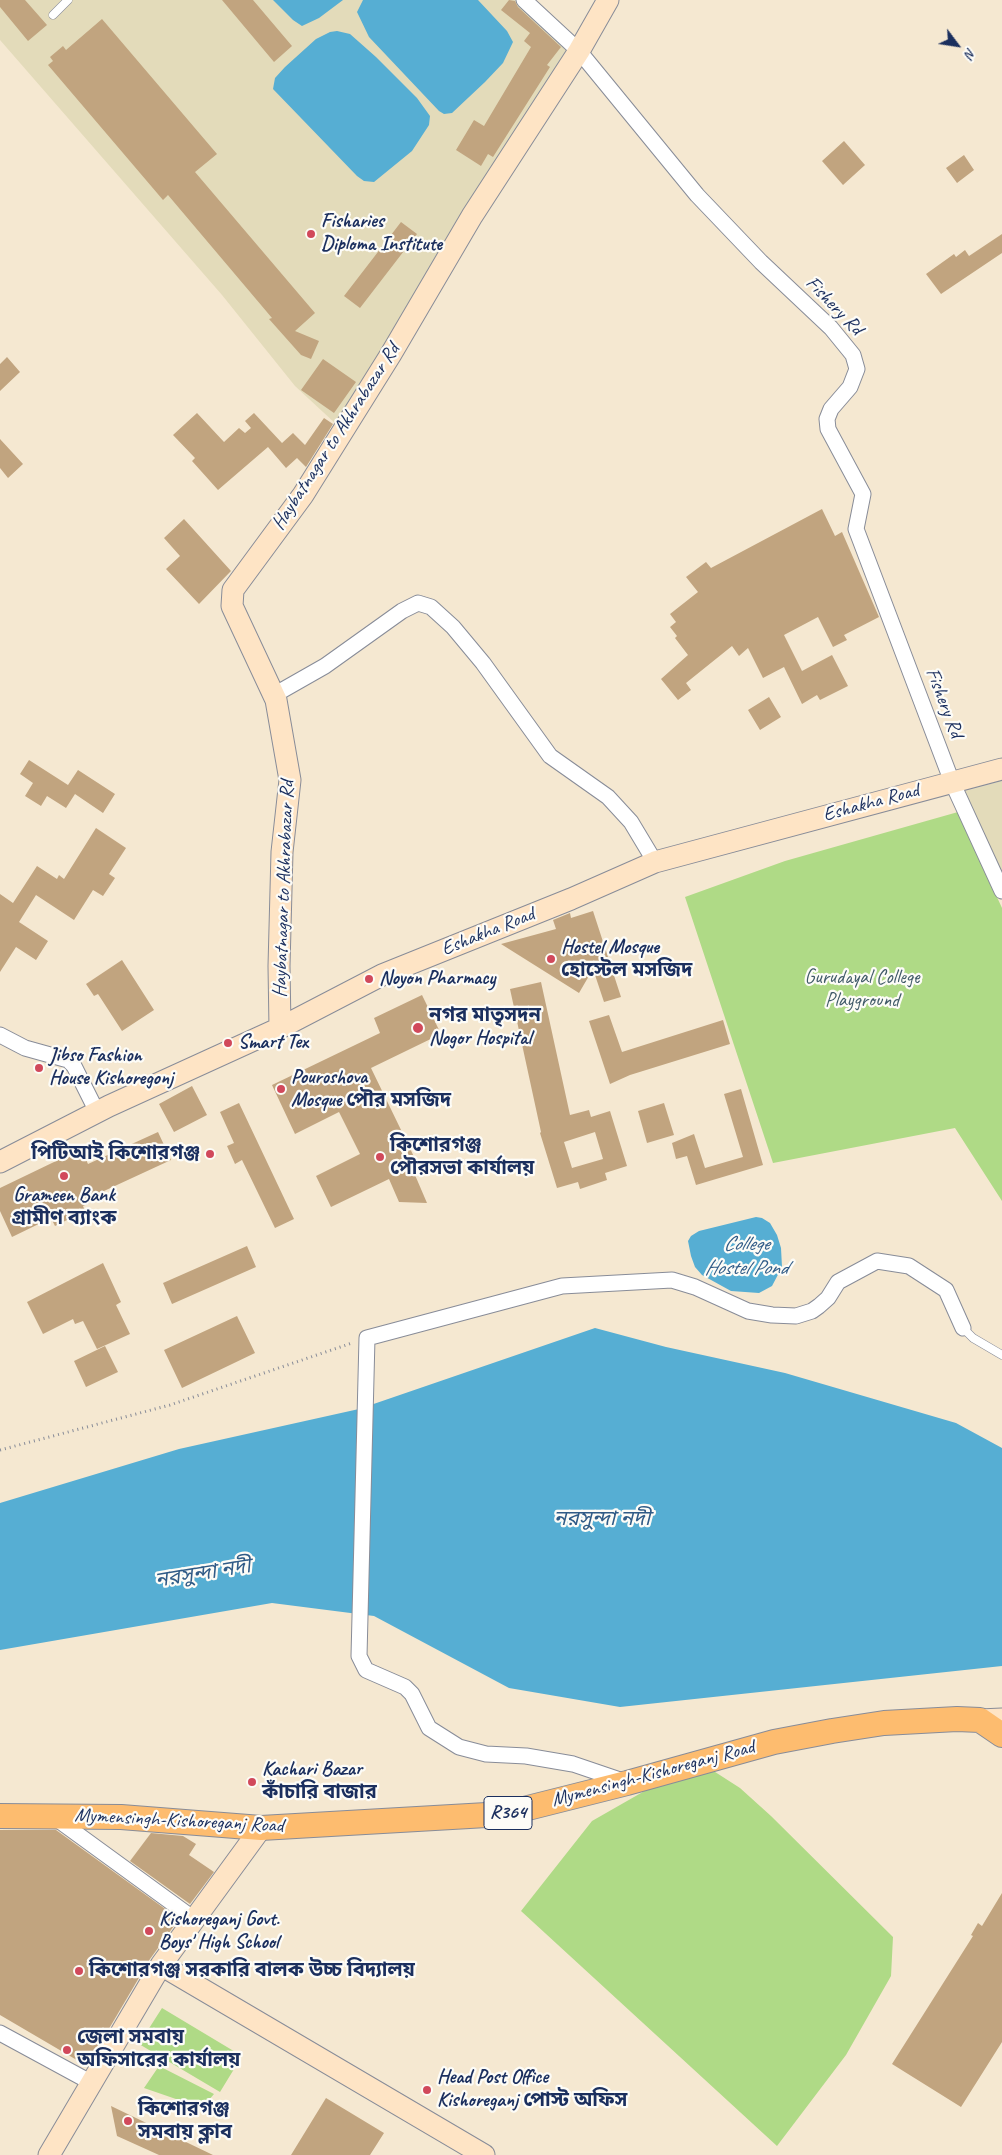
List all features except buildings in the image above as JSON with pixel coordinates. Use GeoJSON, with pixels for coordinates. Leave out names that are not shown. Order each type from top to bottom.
{"type":"FeatureCollection","features":[{"type":"Feature","properties":{"kind":"main road","name":"Mymensingh-Kishoreganj Road"},"geometry":{"type":"LineString","coordinates":[[0,1816],[121,1817],[261,1828],[504,1814],[627,1783],[774,1742],[832,1731],[884,1723],[991,1720],[1002,1735]]}},
{"type":"Feature","properties":{"kind":"street","name":"Fishery Rd"},"geometry":{"type":"LineString","coordinates":[[524,0],[579,51],[697,195],[761,262],[830,328],[853,355],[857,369],[850,387],[831,409],[827,419],[828,429],[863,494],[856,529],[952,782],[1002,891]]}},
{"type":"Feature","properties":{"kind":"street","name":"Haybatnagar to Akhrabazar Rd"},"geometry":{"type":"LineString","coordinates":[[280,1028],[279,966],[282,852],[290,780],[274,695],[232,606],[233,590],[303,495],[391,354],[472,216],[579,51],[608,0]]}},
{"type":"Feature","properties":{"kind":"street"},"geometry":{"type":"LineString","coordinates":[[274,695],[325,666],[402,611],[418,603],[430,607],[453,627],[483,663],[550,756],[608,797],[631,822],[655,862]]}},
{"type":"Feature","properties":{"kind":"street","name":"Eshakha Road"},"geometry":{"type":"LineString","coordinates":[[0,1162],[97,1112],[280,1028],[382,976],[571,899],[655,862],[1002,769]]}},
{"type":"Feature","properties":{"kind":"street"},"geometry":{"type":"LineString","coordinates":[[0,1035],[26,1048],[68,1060],[74,1066],[97,1112]]}},
{"type":"Feature","properties":{"kind":"street"},"geometry":{"type":"LineString","coordinates":[[627,1783],[573,1764],[526,1756],[486,1754],[460,1747],[429,1728],[412,1694],[405,1687],[366,1670],[358,1656],[367,1338],[562,1286],[652,1281],[672,1280],[695,1287],[748,1311],[796,1316],[812,1312],[828,1298],[838,1282],[877,1261],[910,1266],[946,1290],[963,1328]]}},
{"type":"Feature","properties":{"kind":"street"},"geometry":{"type":"LineString","coordinates":[[52,1815],[194,1919]]}},
{"type":"Feature","properties":{"kind":"street"},"geometry":{"type":"LineString","coordinates":[[49,2155],[161,1965],[261,1828]]}},
{"type":"Feature","properties":{"kind":"street"},"geometry":{"type":"LineString","coordinates":[[161,1965],[484,2155]]}},
{"type":"Feature","properties":{"kind":"street"},"geometry":{"type":"LineString","coordinates":[[0,2032],[92,2083]]}},
{"type":"Feature","properties":{"kind":"lane"},"geometry":{"type":"LineString","coordinates":[[53,15],[68,0]]}},
{"type":"Feature","properties":{"kind":"lane"},"geometry":{"type":"LineString","coordinates":[[963,1328],[973,1338],[1002,1355]]}},
{"type":"Feature","properties":{"kind":"path"},"geometry":{"type":"LineString","coordinates":[[0,1450],[170,1405],[367,1338]]}},
{"type":"Feature","properties":{"kind":"shaded area","name":"Fisharies Diploma Institute"},"geometry":{"type":"Polygon","coordinates":[[[0,0],[519,0],[575,50],[337,425],[295,386],[222,295],[0,40],[0,0]]]}},
{"type":"Feature","properties":{"kind":"shaded area"},"geometry":{"type":"Polygon","coordinates":[[[1002,781],[1002,888],[958,793],[1002,781]]]}},
{"type":"Feature","properties":{"kind":"green space","name":"Gurudayal College Playground"},"geometry":{"type":"Polygon","coordinates":[[[958,812],[1002,908],[1002,1201],[955,1128],[773,1163],[685,897],[785,861],[958,812]]]}},
{"type":"Feature","properties":{"kind":"green space"},"geometry":{"type":"Polygon","coordinates":[[[712,1770],[740,1788],[771,1816],[893,1937],[891,1976],[846,2055],[777,2146],[521,1911],[592,1821],[655,1785],[712,1770]]]}},
{"type":"Feature","properties":{"kind":"green space"},"geometry":{"type":"Polygon","coordinates":[[[162,2008],[242,2056],[220,2092],[139,2044],[162,2008]]]}},
{"type":"Feature","properties":{"kind":"green space"},"geometry":{"type":"Polygon","coordinates":[[[159,2066],[214,2094],[202,2108],[144,2088],[159,2066]]]}},
{"type":"Feature","properties":{"kind":"water"},"geometry":{"type":"Polygon","coordinates":[[[273,0],[343,0],[319,18],[302,26],[293,20],[273,0]]]}},
{"type":"Feature","properties":{"kind":"water"},"geometry":{"type":"Polygon","coordinates":[[[363,0],[478,0],[507,31],[513,42],[503,63],[485,82],[452,113],[444,114],[369,37],[357,12],[363,0]]]}},
{"type":"Feature","properties":{"kind":"water"},"geometry":{"type":"Polygon","coordinates":[[[337,31],[350,34],[376,57],[417,98],[430,116],[429,125],[412,151],[374,182],[364,181],[357,176],[273,89],[275,78],[285,67],[316,39],[330,32],[337,31]]]}},
{"type":"Feature","properties":{"kind":"water","name":"College Hostel Pond"},"geometry":{"type":"Polygon","coordinates":[[[756,1217],[770,1223],[777,1235],[781,1248],[782,1267],[772,1286],[759,1293],[731,1291],[702,1275],[695,1267],[691,1256],[688,1241],[691,1236],[699,1231],[756,1217]]]}},
{"type":"Feature","properties":{"kind":"water","name":"নরসুন্দা নদী"},"geometry":{"type":"Polygon","coordinates":[[[595,1328],[666,1347],[785,1373],[956,1423],[1002,1448],[1002,1666],[620,1707],[509,1688],[374,1616],[272,1603],[0,1650],[0,1503],[179,1449],[359,1409],[595,1328]]]}},
{"type":"Feature","properties":{"kind":"place","name":"Fisharies Diploma Institute"},"geometry":{"type":"Point","coordinates":[311,234]}},
{"type":"Feature","properties":{"kind":"place","name":"Hostel Mosque হোস্টেল মসজিদ"},"geometry":{"type":"Point","coordinates":[551,959]}},
{"type":"Feature","properties":{"kind":"place","name":"Noyon Pharmacy"},"geometry":{"type":"Point","coordinates":[369,979]}},
{"type":"Feature","properties":{"kind":"place","name":"নগর মাতৃসদন Nogor Hospital"},"geometry":{"type":"Point","coordinates":[418,1028]}},
{"type":"Feature","properties":{"kind":"place","name":"Smart Tex"},"geometry":{"type":"Point","coordinates":[228,1043]}},
{"type":"Feature","properties":{"kind":"place","name":"Jibso Fashion House Kishoregonj"},"geometry":{"type":"Point","coordinates":[39,1068]}},
{"type":"Feature","properties":{"kind":"place","name":"Pouroshova Mosque পৌর মসজিদ"},"geometry":{"type":"Point","coordinates":[281,1089]}},
{"type":"Feature","properties":{"kind":"place","name":"পিটিআই কিশোরগঞ্জ"},"geometry":{"type":"Point","coordinates":[210,1154]}},
{"type":"Feature","properties":{"kind":"place","name":"কিশোরগঞ্জ পৌরসভা কার্যালয়"},"geometry":{"type":"Point","coordinates":[380,1157]}},
{"type":"Feature","properties":{"kind":"place","name":"Grameen Bank গ্রামীণ ব্যাংক"},"geometry":{"type":"Point","coordinates":[64,1176]}},
{"type":"Feature","properties":{"kind":"place","name":"Kachari Bazar কাঁচারি বাজার"},"geometry":{"type":"Point","coordinates":[252,1782]}},
{"type":"Feature","properties":{"kind":"place","name":"Kishoreganj Govt. Boys' High School"},"geometry":{"type":"Point","coordinates":[149,1931]}},
{"type":"Feature","properties":{"kind":"place","name":"কিশোরগঞ্জ সরকারি বালক উচ্চ বিদ্যালয়"},"geometry":{"type":"Point","coordinates":[79,1971]}},
{"type":"Feature","properties":{"kind":"place","name":"জেলা সমবায় অফিসারের কার্যালয়"},"geometry":{"type":"Point","coordinates":[67,2050]}},
{"type":"Feature","properties":{"kind":"place","name":"Head Post Office Kishoreganj পোস্ট অফিস"},"geometry":{"type":"Point","coordinates":[427,2090]}},
{"type":"Feature","properties":{"kind":"place","name":"কিশোরগঞ্জ সমবায় ক্লাব"},"geometry":{"type":"Point","coordinates":[128,2121]}}]}
